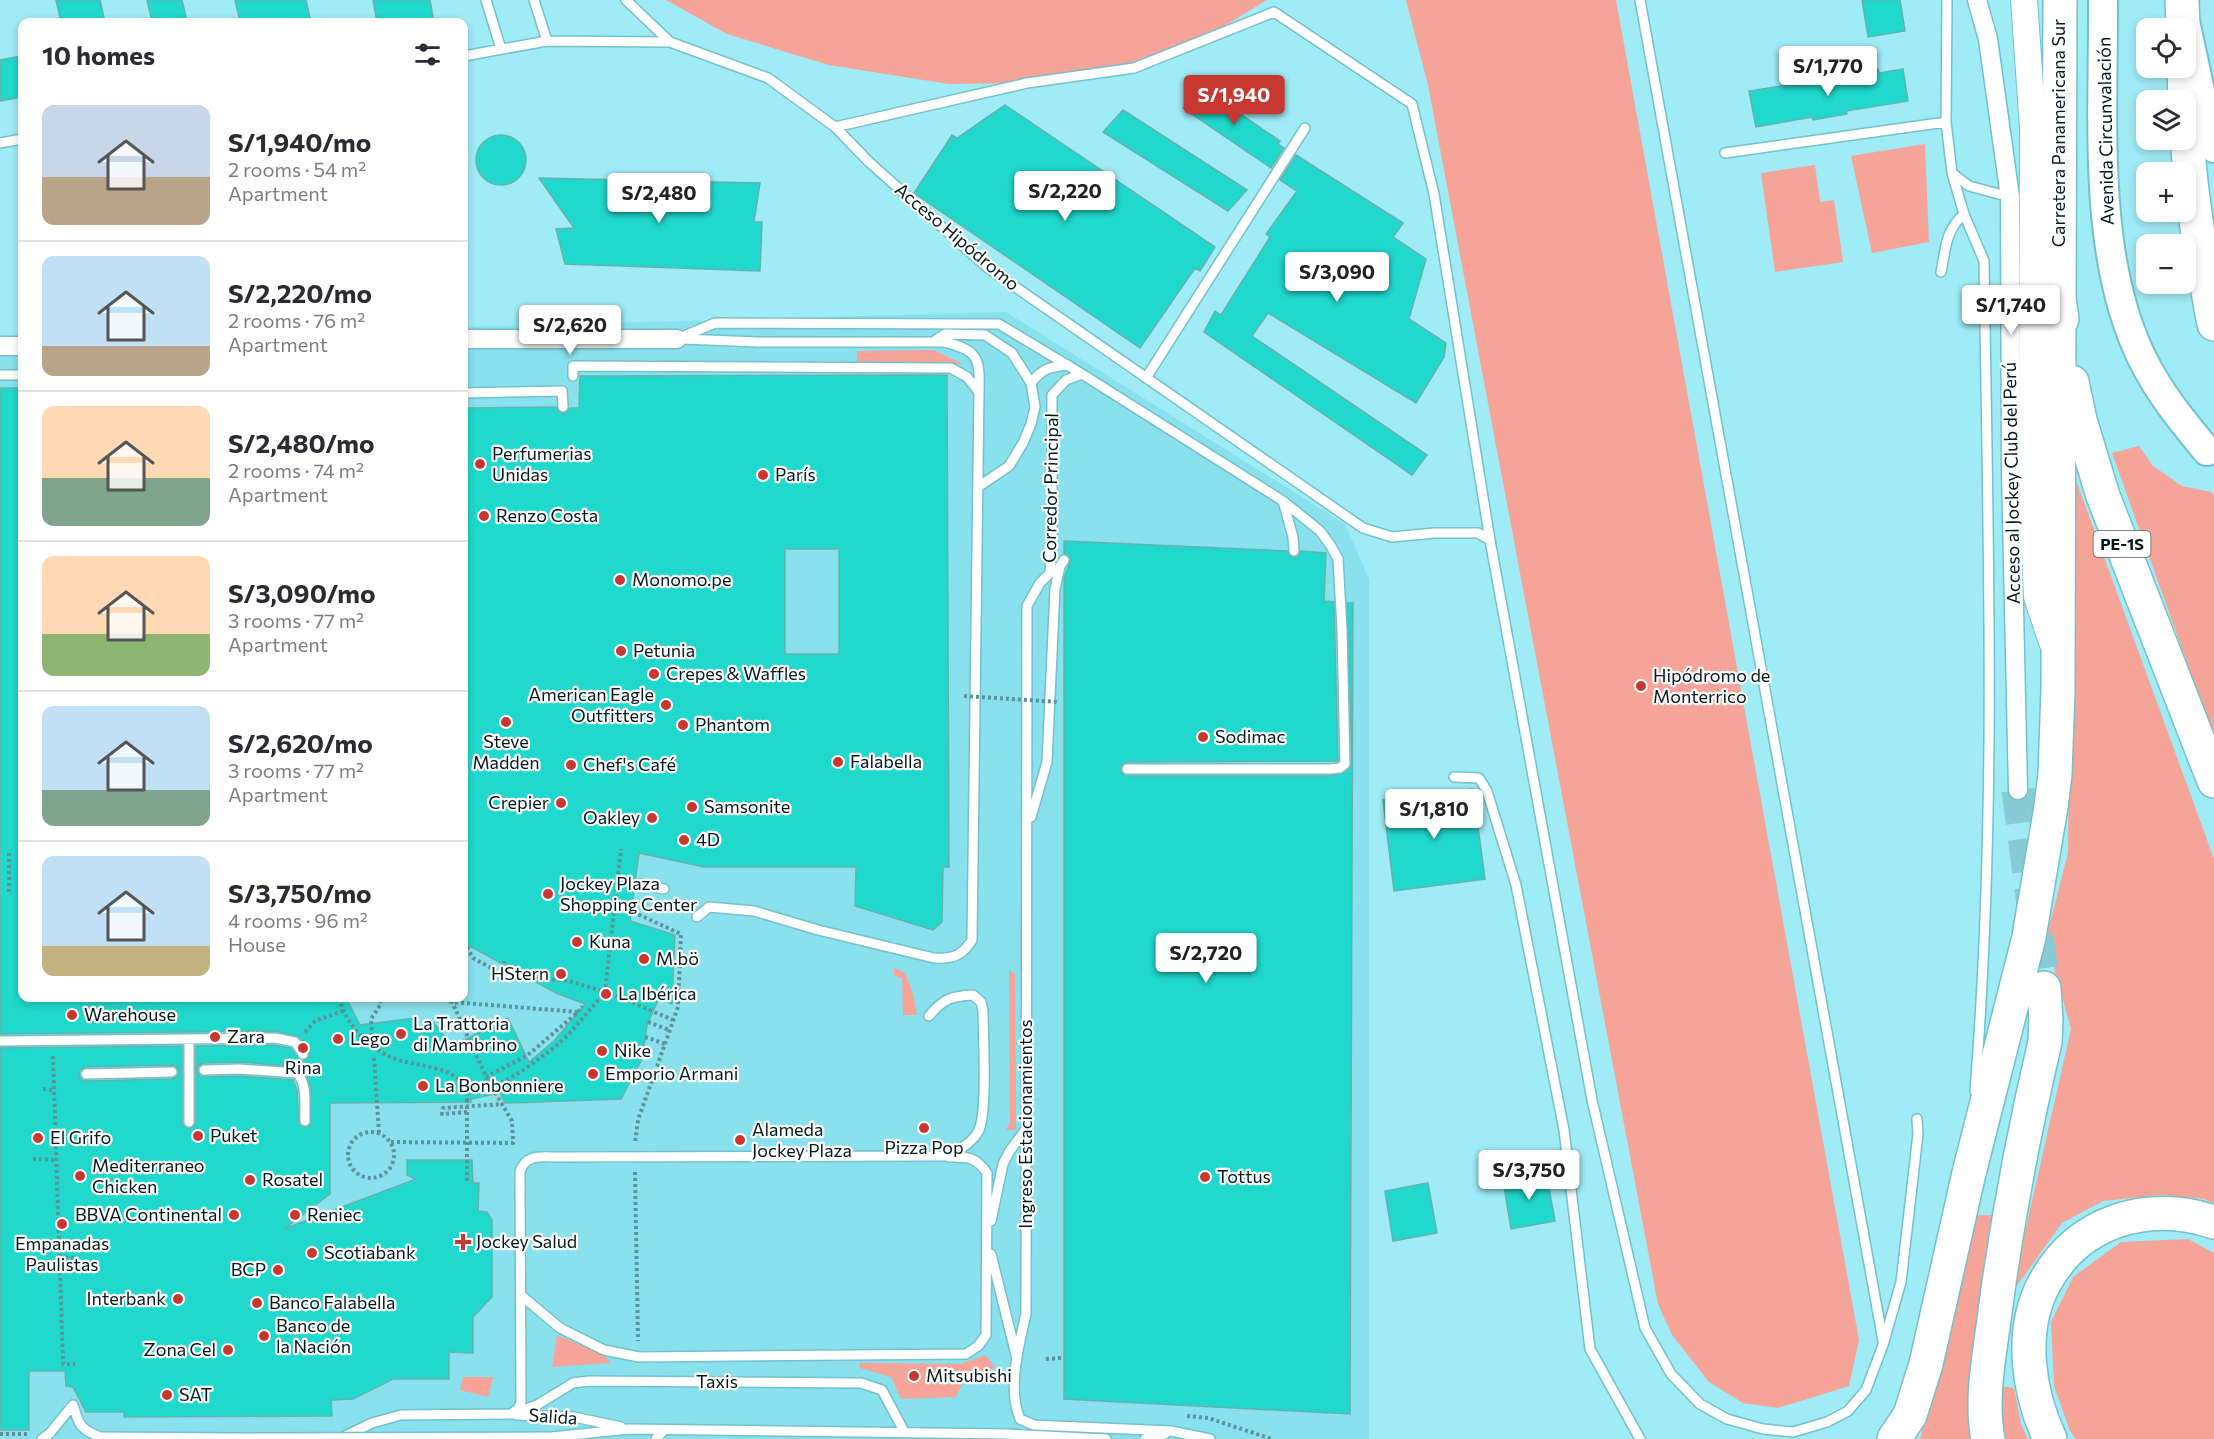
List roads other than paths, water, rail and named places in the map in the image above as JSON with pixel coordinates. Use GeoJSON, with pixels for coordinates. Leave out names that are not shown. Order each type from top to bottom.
{"type":"FeatureCollection","features":[{"type":"Feature","properties":{"kind":"highway","name":"Carretera Panamericana Sur"},"geometry":{"type":"LineString","coordinates":[[2060,0],[2059,298],[2069,371],[2103,496],[2214,781]]}},
{"type":"Feature","properties":{"kind":"highway"},"geometry":{"type":"LineString","coordinates":[[2187,150],[2194,214],[2214,324]]}},
{"type":"Feature","properties":{"kind":"highway"},"geometry":{"type":"LineString","coordinates":[[1894,1439],[1910,1415],[1926,1364],[1969,1173],[2029,937],[2045,853],[2055,774],[2058,661],[2059,298]]}},
{"type":"Feature","properties":{"kind":"highway"},"geometry":{"type":"LineString","coordinates":[[1988,1439],[1986,1417],[1989,1360],[2014,1182],[2045,1042],[2044,988]]}},
{"type":"Feature","properties":{"kind":"highway"},"geometry":{"type":"LineString","coordinates":[[2050,1439],[2034,1393],[2029,1355],[2038,1300],[2053,1269],[2079,1242],[2109,1224],[2123,1219],[2150,1213],[2165,1213],[2197,1216],[2214,1222]]}},
{"type":"Feature","properties":{"kind":"main road","name":"Avenida Circunvalación"},"geometry":{"type":"LineString","coordinates":[[2103,0],[2104,182],[2109,243],[2122,305],[2142,358],[2172,409],[2207,451]]}},
{"type":"Feature","properties":{"kind":"main road"},"geometry":{"type":"LineString","coordinates":[[2182,12],[2214,148]]}},
{"type":"Feature","properties":{"kind":"street","name":"Acceso al Jockey Club del Perú"},"geometry":{"type":"LineString","coordinates":[[1977,0],[1988,39],[2010,197],[2011,472],[2018,789]]}},
{"type":"Feature","properties":{"kind":"street"},"geometry":{"type":"LineString","coordinates":[[2024,0],[2033,128],[2032,491],[2037,597],[2058,661]]}},
{"type":"Feature","properties":{"kind":"street"},"geometry":{"type":"LineString","coordinates":[[468,339],[677,339]]}},
{"type":"Feature","properties":{"kind":"street"},"geometry":{"type":"LineString","coordinates":[[0,346],[18,346]]}},
{"type":"Feature","properties":{"kind":"lane"},"geometry":{"type":"LineString","coordinates":[[486,0],[501,49]]}},
{"type":"Feature","properties":{"kind":"lane"},"geometry":{"type":"LineString","coordinates":[[534,0],[547,41]]}},
{"type":"Feature","properties":{"kind":"lane"},"geometry":{"type":"LineString","coordinates":[[626,0],[670,42]]}},
{"type":"Feature","properties":{"kind":"lane"},"geometry":{"type":"LineString","coordinates":[[1640,0],[1883,1345]]}},
{"type":"Feature","properties":{"kind":"lane"},"geometry":{"type":"LineString","coordinates":[[1947,0],[1946,122],[1952,173],[1984,261],[1989,676],[1985,940],[1974,1105]]}},
{"type":"Feature","properties":{"kind":"lane"},"geometry":{"type":"LineString","coordinates":[[836,127],[1027,83],[1134,68],[1274,12],[1412,104],[1434,194],[1490,540],[1592,1100],[1645,1328],[1671,1374],[1700,1404],[1727,1419],[1763,1429],[1793,1432],[1827,1422],[1848,1411],[1866,1390],[1883,1345],[1900,1282],[1918,1134],[1917,1119]]}},
{"type":"Feature","properties":{"kind":"lane","name":"Acceso Hipódromo"},"geometry":{"type":"LineString","coordinates":[[468,55],[547,41],[670,42],[768,78],[836,127],[868,162],[988,268],[1363,528],[1392,537],[1434,533],[1478,533],[1490,540]]}},
{"type":"Feature","properties":{"kind":"lane"},"geometry":{"type":"LineString","coordinates":[[1725,153],[1946,122]]}},
{"type":"Feature","properties":{"kind":"lane"},"geometry":{"type":"LineString","coordinates":[[1146,378],[1305,128]]}},
{"type":"Feature","properties":{"kind":"lane"},"geometry":{"type":"LineString","coordinates":[[0,143],[18,140]]}},
{"type":"Feature","properties":{"kind":"lane"},"geometry":{"type":"LineString","coordinates":[[1952,173],[1969,186],[2010,197]]}},
{"type":"Feature","properties":{"kind":"lane"},"geometry":{"type":"LineString","coordinates":[[1941,272],[1949,234],[1954,223],[1965,214]]}},
{"type":"Feature","properties":{"kind":"lane"},"geometry":{"type":"LineString","coordinates":[[677,339],[715,324],[980,322],[999,324],[1085,375],[1283,501],[1320,531],[1338,559],[1345,764],[1340,768],[1330,769],[1127,769]]}},
{"type":"Feature","properties":{"kind":"lane"},"geometry":{"type":"LineString","coordinates":[[933,342],[945,334],[985,335],[1012,353],[1031,383],[1035,407],[1023,443],[1009,466],[978,487]]}},
{"type":"Feature","properties":{"kind":"lane"},"geometry":{"type":"LineString","coordinates":[[677,339],[758,342],[944,342],[963,346],[975,355],[980,367],[972,940],[966,950],[952,959],[934,958],[818,930],[754,911],[709,907],[697,917]]}},
{"type":"Feature","properties":{"kind":"lane"},"geometry":{"type":"LineString","coordinates":[[1031,383],[1041,371],[1050,367],[1068,365]]}},
{"type":"Feature","properties":{"kind":"lane"},"geometry":{"type":"LineString","coordinates":[[573,376],[573,366],[951,368],[967,377],[979,392]]}},
{"type":"Feature","properties":{"kind":"lane"},"geometry":{"type":"LineString","coordinates":[[0,375],[18,375]]}},
{"type":"Feature","properties":{"kind":"lane","name":"Corredor Principal"},"geometry":{"type":"LineString","coordinates":[[1028,828],[1027,606],[1040,583],[1050,573],[1052,394],[1066,380],[1085,375]]}},
{"type":"Feature","properties":{"kind":"lane"},"geometry":{"type":"LineString","coordinates":[[468,393],[562,390],[563,407]]}},
{"type":"Feature","properties":{"kind":"lane"},"geometry":{"type":"LineString","coordinates":[[1283,501],[1293,537],[1294,551]]}},
{"type":"Feature","properties":{"kind":"lane"},"geometry":{"type":"LineString","coordinates":[[1028,828],[1047,762],[1055,589],[1060,566],[1064,560]]}},
{"type":"Feature","properties":{"kind":"lane"},"geometry":{"type":"LineString","coordinates":[[1454,777],[1479,777],[1487,791],[1516,885],[1564,1130],[1590,1350],[1640,1439]]}},
{"type":"Feature","properties":{"kind":"lane","name":"Ingreso Estacionamientos"},"geometry":{"type":"LineString","coordinates":[[1028,828],[1026,1314],[1017,1358],[1015,1408],[1020,1419],[1034,1425],[1172,1432]]}},
{"type":"Feature","properties":{"kind":"lane"},"geometry":{"type":"LineString","coordinates":[[641,884],[664,889]]}},
{"type":"Feature","properties":{"kind":"lane"},"geometry":{"type":"LineString","coordinates":[[929,1016],[938,1005],[958,996],[973,995],[981,1002],[983,1011],[983,1114],[979,1130],[972,1140],[957,1151],[944,1156]]}},
{"type":"Feature","properties":{"kind":"lane"},"geometry":{"type":"LineString","coordinates":[[0,1041],[274,1038],[295,1042],[303,1054]]}},
{"type":"Feature","properties":{"kind":"lane"},"geometry":{"type":"LineString","coordinates":[[189,1039],[189,1122]]}},
{"type":"Feature","properties":{"kind":"lane"},"geometry":{"type":"LineString","coordinates":[[204,1070],[239,1068],[297,1073],[304,1087],[305,1121]]}},
{"type":"Feature","properties":{"kind":"lane"},"geometry":{"type":"LineString","coordinates":[[86,1074],[172,1072]]}},
{"type":"Feature","properties":{"kind":"lane"},"geometry":{"type":"LineString","coordinates":[[1969,1173],[1973,1116]]}},
{"type":"Feature","properties":{"kind":"lane"},"geometry":{"type":"LineString","coordinates":[[1017,1358],[987,1240],[1003,1164],[1026,1129]]}},
{"type":"Feature","properties":{"kind":"lane"},"geometry":{"type":"LineString","coordinates":[[511,1414],[518,1409],[521,1402],[520,1172],[522,1164],[534,1157],[944,1156],[970,1157],[980,1162],[987,1173],[986,1335],[978,1346],[966,1354],[639,1357],[604,1350],[560,1328],[522,1296]]}},
{"type":"Feature","properties":{"kind":"lane","name":"Taxis"},"geometry":{"type":"LineString","coordinates":[[511,1414],[537,1405],[573,1383],[589,1381],[861,1383],[882,1390],[904,1433]]}},
{"type":"Feature","properties":{"kind":"lane"},"geometry":{"type":"LineString","coordinates":[[42,1439],[73,1406],[79,1425],[100,1437],[552,1437],[629,1429],[1006,1434],[1106,1439]]}},
{"type":"Feature","properties":{"kind":"lane","name":"Salida"},"geometry":{"type":"LineString","coordinates":[[339,1439],[372,1423],[401,1415],[511,1414],[574,1418],[629,1429]]}},
{"type":"Feature","properties":{"kind":"lane"},"geometry":{"type":"LineString","coordinates":[[656,1439],[664,1430]]}},
{"type":"Feature","properties":{"kind":"lane"},"geometry":{"type":"LineString","coordinates":[[1145,1439],[1172,1432],[1210,1439]]}},
{"type":"Feature","properties":{"kind":"tunnel"},"geometry":{"type":"LineString","coordinates":[[2018,790],[2044,988]]}},
{"type":"Feature","properties":{"kind":"place","name":"Perfumerias Unidas"},"geometry":{"type":"Point","coordinates":[480,464]}},
{"type":"Feature","properties":{"kind":"place","name":"París"},"geometry":{"type":"Point","coordinates":[763,475]}},
{"type":"Feature","properties":{"kind":"place","name":"Renzo Costa"},"geometry":{"type":"Point","coordinates":[484,516]}},
{"type":"Feature","properties":{"kind":"place","name":"Monomo.pe"},"geometry":{"type":"Point","coordinates":[620,580]}},
{"type":"Feature","properties":{"kind":"place","name":"Petunia"},"geometry":{"type":"Point","coordinates":[621,651]}},
{"type":"Feature","properties":{"kind":"place","name":"Crepes & Waffles"},"geometry":{"type":"Point","coordinates":[654,674]}},
{"type":"Feature","properties":{"kind":"place","name":"Hipódromo de Monterrico"},"geometry":{"type":"Point","coordinates":[1641,686]}},
{"type":"Feature","properties":{"kind":"place","name":"American Eagle Outfitters"},"geometry":{"type":"Point","coordinates":[666,705]}},
{"type":"Feature","properties":{"kind":"place","name":"Steve Madden"},"geometry":{"type":"Point","coordinates":[506,722]}},
{"type":"Feature","properties":{"kind":"place","name":"Phantom"},"geometry":{"type":"Point","coordinates":[683,725]}},
{"type":"Feature","properties":{"kind":"place","name":"Sodimac"},"geometry":{"type":"Point","coordinates":[1203,737]}},
{"type":"Feature","properties":{"kind":"place","name":"Falabella"},"geometry":{"type":"Point","coordinates":[838,762]}},
{"type":"Feature","properties":{"kind":"place","name":"Chef's Café"},"geometry":{"type":"Point","coordinates":[571,765]}},
{"type":"Feature","properties":{"kind":"place","name":"Crepier"},"geometry":{"type":"Point","coordinates":[561,803]}},
{"type":"Feature","properties":{"kind":"place","name":"Samsonite"},"geometry":{"type":"Point","coordinates":[692,807]}},
{"type":"Feature","properties":{"kind":"place","name":"Oakley"},"geometry":{"type":"Point","coordinates":[652,818]}},
{"type":"Feature","properties":{"kind":"place","name":"4D"},"geometry":{"type":"Point","coordinates":[684,840]}},
{"type":"Feature","properties":{"kind":"place","name":"Jockey Plaza Shopping Center"},"geometry":{"type":"Point","coordinates":[548,894]}},
{"type":"Feature","properties":{"kind":"place","name":"Kuna"},"geometry":{"type":"Point","coordinates":[577,942]}},
{"type":"Feature","properties":{"kind":"place","name":"M.bö"},"geometry":{"type":"Point","coordinates":[644,959]}},
{"type":"Feature","properties":{"kind":"place","name":"HStern"},"geometry":{"type":"Point","coordinates":[561,974]}},
{"type":"Feature","properties":{"kind":"place","name":"La Ibérica"},"geometry":{"type":"Point","coordinates":[606,994]}},
{"type":"Feature","properties":{"kind":"place","name":"Warehouse"},"geometry":{"type":"Point","coordinates":[72,1015]}},
{"type":"Feature","properties":{"kind":"place","name":"La Trattoria di Mambrino"},"geometry":{"type":"Point","coordinates":[401,1034]}},
{"type":"Feature","properties":{"kind":"place","name":"Zara"},"geometry":{"type":"Point","coordinates":[215,1037]}},
{"type":"Feature","properties":{"kind":"place","name":"Lego"},"geometry":{"type":"Point","coordinates":[338,1039]}},
{"type":"Feature","properties":{"kind":"place","name":"Rina"},"geometry":{"type":"Point","coordinates":[303,1048]}},
{"type":"Feature","properties":{"kind":"place","name":"Nike"},"geometry":{"type":"Point","coordinates":[602,1051]}},
{"type":"Feature","properties":{"kind":"place","name":"Emporio Armani"},"geometry":{"type":"Point","coordinates":[593,1074]}},
{"type":"Feature","properties":{"kind":"place","name":"La Bonbonniere"},"geometry":{"type":"Point","coordinates":[423,1086]}},
{"type":"Feature","properties":{"kind":"place","name":"Pizza Pop"},"geometry":{"type":"Point","coordinates":[924,1128]}},
{"type":"Feature","properties":{"kind":"place","name":"Puket"},"geometry":{"type":"Point","coordinates":[198,1136]}},
{"type":"Feature","properties":{"kind":"place","name":"El Grifo"},"geometry":{"type":"Point","coordinates":[38,1138]}},
{"type":"Feature","properties":{"kind":"place","name":"Alameda Jockey Plaza"},"geometry":{"type":"Point","coordinates":[740,1140]}},
{"type":"Feature","properties":{"kind":"place","name":"Mediterraneo Chicken"},"geometry":{"type":"Point","coordinates":[80,1176]}},
{"type":"Feature","properties":{"kind":"place","name":"Tottus"},"geometry":{"type":"Point","coordinates":[1205,1177]}},
{"type":"Feature","properties":{"kind":"place","name":"Rosatel"},"geometry":{"type":"Point","coordinates":[250,1180]}},
{"type":"Feature","properties":{"kind":"place","name":"BBVA Continental"},"geometry":{"type":"Point","coordinates":[234,1215]}},
{"type":"Feature","properties":{"kind":"place","name":"Reniec"},"geometry":{"type":"Point","coordinates":[295,1215]}},
{"type":"Feature","properties":{"kind":"place","name":"Empanadas Paulistas"},"geometry":{"type":"Point","coordinates":[62,1224]}},
{"type":"Feature","properties":{"kind":"place","name":"Jockey Salud"},"geometry":{"type":"Point","coordinates":[463,1242]}},
{"type":"Feature","properties":{"kind":"place","name":"Scotiabank"},"geometry":{"type":"Point","coordinates":[312,1253]}},
{"type":"Feature","properties":{"kind":"place","name":"BCP"},"geometry":{"type":"Point","coordinates":[278,1270]}},
{"type":"Feature","properties":{"kind":"place","name":"Interbank"},"geometry":{"type":"Point","coordinates":[178,1299]}},
{"type":"Feature","properties":{"kind":"place","name":"Banco Falabella"},"geometry":{"type":"Point","coordinates":[257,1303]}},
{"type":"Feature","properties":{"kind":"place","name":"Banco de la Nación"},"geometry":{"type":"Point","coordinates":[264,1336]}},
{"type":"Feature","properties":{"kind":"place","name":"Zona Cel"},"geometry":{"type":"Point","coordinates":[228,1350]}},
{"type":"Feature","properties":{"kind":"place","name":"Mitsubishi"},"geometry":{"type":"Point","coordinates":[914,1376]}},
{"type":"Feature","properties":{"kind":"place","name":"SAT"},"geometry":{"type":"Point","coordinates":[167,1395]}}]}
